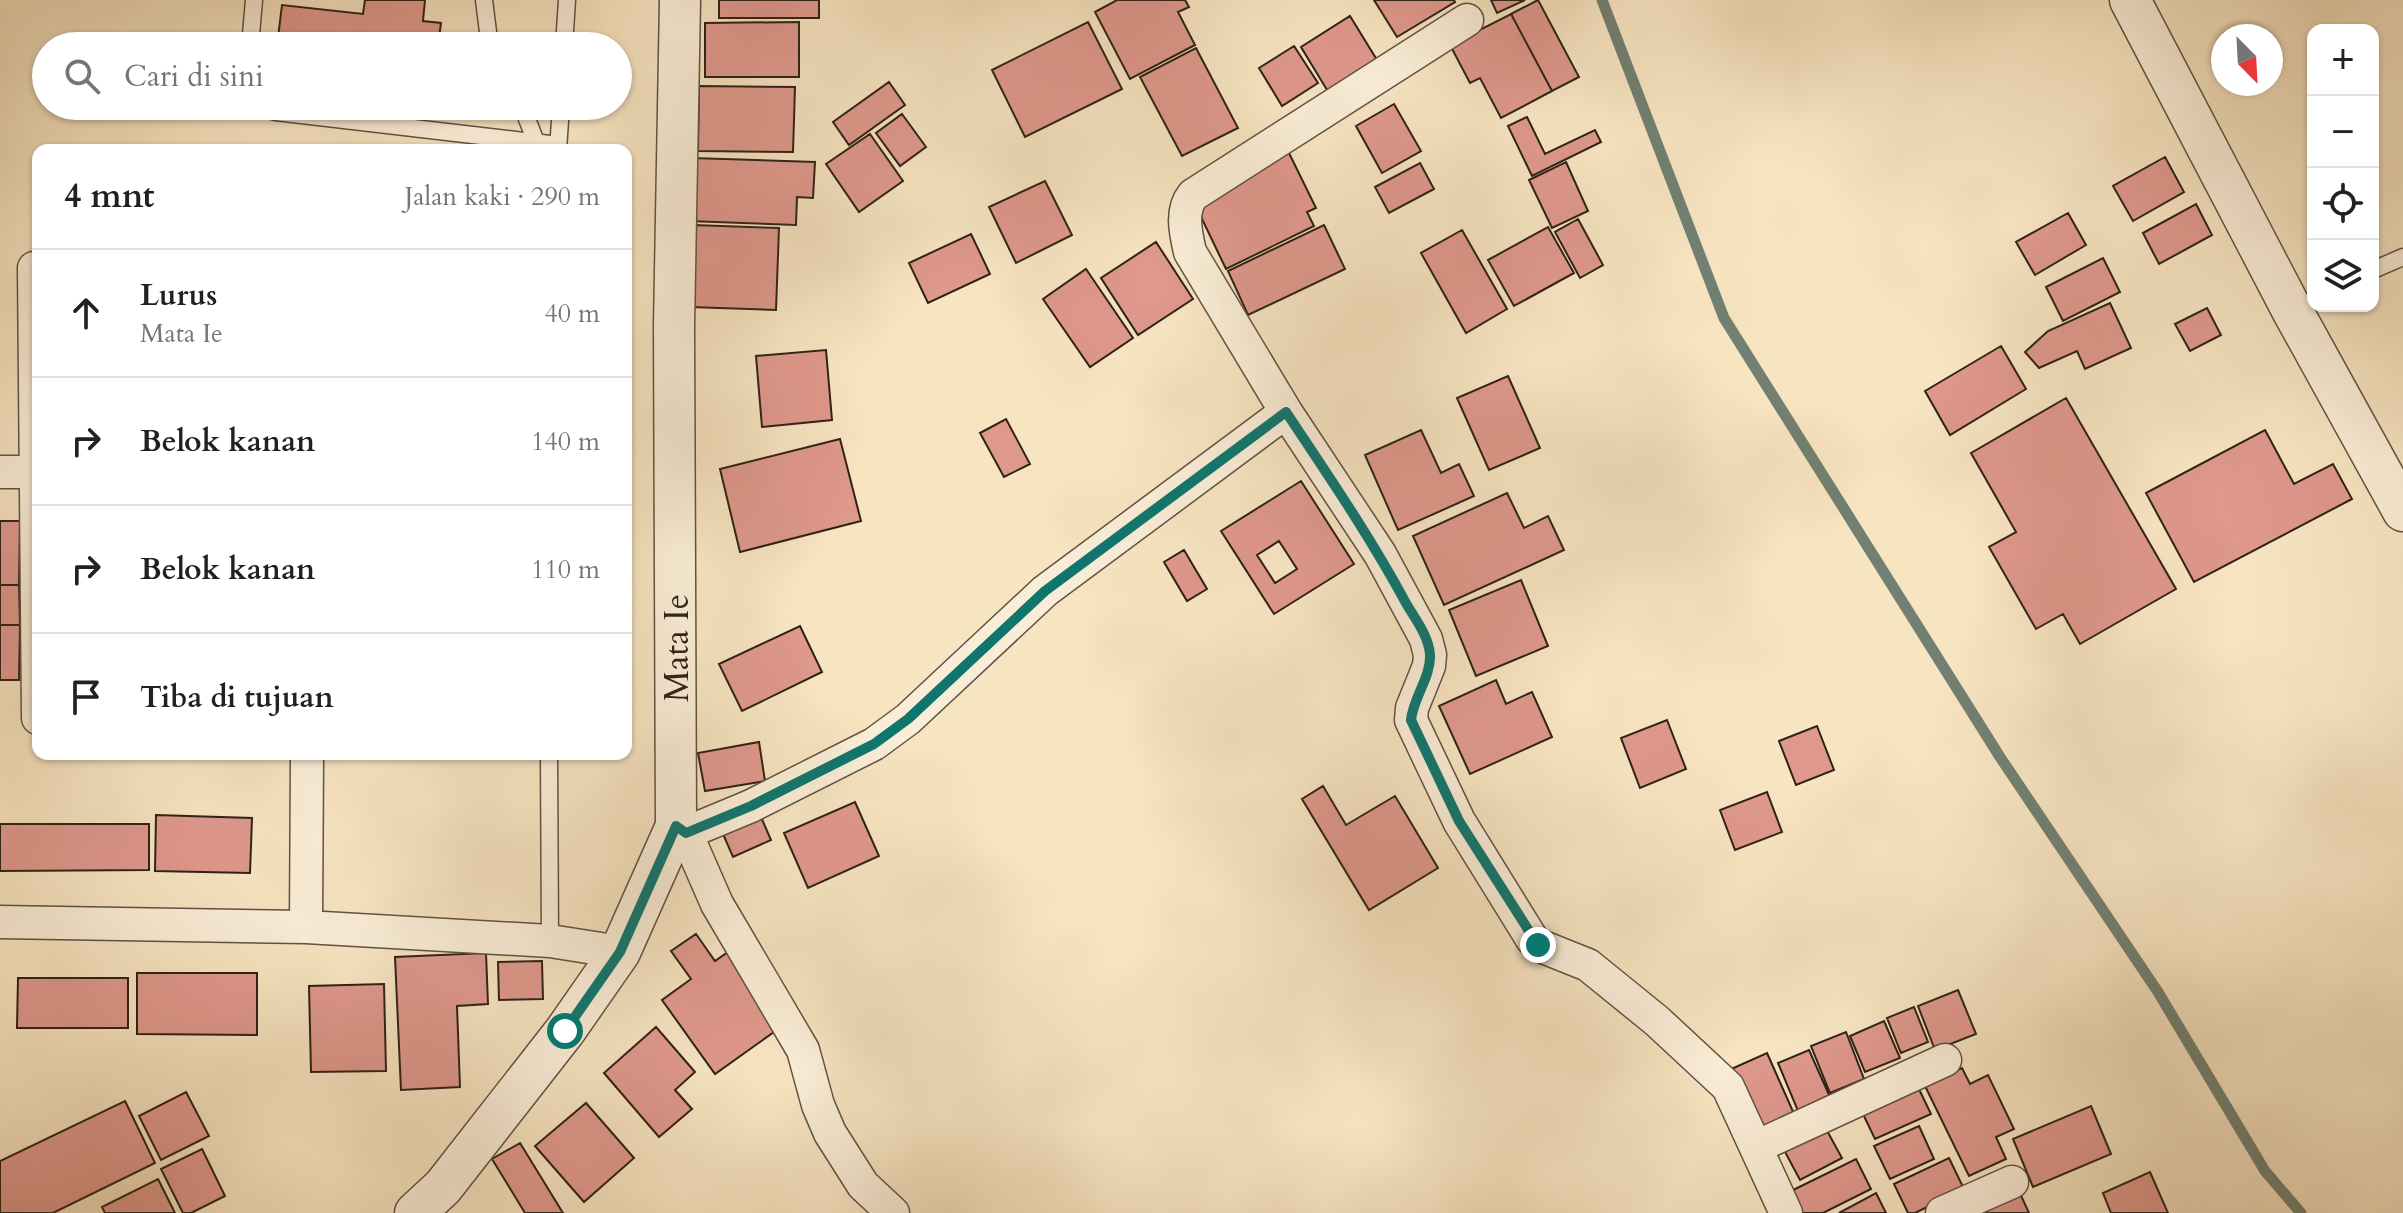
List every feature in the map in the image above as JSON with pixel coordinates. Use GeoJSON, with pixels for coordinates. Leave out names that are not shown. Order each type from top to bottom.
{"type":"FeatureCollection","features":[{"type":"Feature","properties":{"kind":"street","name":"Mata Ie"},"geometry":{"type":"LineString","coordinates":[[415,1213],[443,1187],[565,1031],[620,952],[681,830],[674,326],[680,0]]}},
{"type":"Feature","properties":{"kind":"street"},"geometry":{"type":"LineString","coordinates":[[2130,0],[2297,307],[2403,511]]}},
{"type":"Feature","properties":{"kind":"street"},"geometry":{"type":"LineString","coordinates":[[1467,20],[1193,195],[1188,201],[1184,225],[1190,252],[1286,412],[1380,554],[1426,639],[1429,666],[1412,708],[1411,720],[1459,821],[1532,939],[1538,945],[1588,965],[1668,1031],[1728,1087],[1786,1213]]}},
{"type":"Feature","properties":{"kind":"street"},"geometry":{"type":"LineString","coordinates":[[893,1213],[863,1185],[830,1133],[818,1105],[803,1050],[717,904],[681,830],[751,806],[874,744],[908,719],[1045,591],[1286,412]]}},
{"type":"Feature","properties":{"kind":"street"},"geometry":{"type":"LineString","coordinates":[[0,472],[32,472]]}},
{"type":"Feature","properties":{"kind":"street"},"geometry":{"type":"LineString","coordinates":[[306,927],[307,760]]}},
{"type":"Feature","properties":{"kind":"street"},"geometry":{"type":"LineString","coordinates":[[0,922],[306,927],[550,941],[620,952]]}},
{"type":"Feature","properties":{"kind":"street"},"geometry":{"type":"LineString","coordinates":[[1756,1147],[1945,1060]]}},
{"type":"Feature","properties":{"kind":"street"},"geometry":{"type":"LineString","coordinates":[[1942,1213],[2012,1182]]}},
{"type":"Feature","properties":{"kind":"lane"},"geometry":{"type":"LineString","coordinates":[[251,32],[254,0]]}},
{"type":"Feature","properties":{"kind":"lane"},"geometry":{"type":"LineString","coordinates":[[484,0],[490,32]]}},
{"type":"Feature","properties":{"kind":"lane"},"geometry":{"type":"LineString","coordinates":[[565,32],[567,0]]}},
{"type":"Feature","properties":{"kind":"lane"},"geometry":{"type":"LineString","coordinates":[[345,120],[545,144]]}},
{"type":"Feature","properties":{"kind":"lane"},"geometry":{"type":"LineString","coordinates":[[527,120],[536,142]]}},
{"type":"Feature","properties":{"kind":"lane"},"geometry":{"type":"LineString","coordinates":[[558,144],[560,120]]}},
{"type":"Feature","properties":{"kind":"lane"},"geometry":{"type":"LineString","coordinates":[[2379,267],[2403,257]]}},
{"type":"Feature","properties":{"kind":"lane"},"geometry":{"type":"LineString","coordinates":[[549,760],[550,941]]}},
{"type":"Feature","properties":{"kind":"building"},"geometry":{"type":"Polygon","coordinates":[[[365,0],[425,0],[423,21],[441,23],[440,32],[279,32],[282,5],[363,14],[365,0]]]}},
{"type":"Feature","properties":{"kind":"building"},"geometry":{"type":"Polygon","coordinates":[[[719,0],[819,0],[819,18],[719,18],[719,0]]]}},
{"type":"Feature","properties":{"kind":"building"},"geometry":{"type":"Polygon","coordinates":[[[1117,0],[1185,0],[1189,7],[1178,12],[1195,45],[1130,79],[1095,12],[1117,0]]]}},
{"type":"Feature","properties":{"kind":"building"},"geometry":{"type":"Polygon","coordinates":[[[1374,0],[1454,0],[1455,2],[1397,37],[1374,0]]]}},
{"type":"Feature","properties":{"kind":"building"},"geometry":{"type":"Polygon","coordinates":[[[1491,0],[1525,0],[1497,13],[1491,0]]]}},
{"type":"Feature","properties":{"kind":"building"},"geometry":{"type":"Polygon","coordinates":[[[1538,0],[1579,77],[1552,91],[1511,14],[1538,0]]]}},
{"type":"Feature","properties":{"kind":"building"},"geometry":{"type":"Polygon","coordinates":[[[1511,14],[1552,91],[1501,118],[1480,78],[1470,83],[1450,45],[1511,14]]]}},
{"type":"Feature","properties":{"kind":"building"},"geometry":{"type":"Polygon","coordinates":[[[1350,16],[1377,60],[1327,90],[1301,47],[1350,16]]]}},
{"type":"Feature","properties":{"kind":"building"},"geometry":{"type":"Polygon","coordinates":[[[799,22],[799,77],[705,77],[705,23],[799,22]]]}},
{"type":"Feature","properties":{"kind":"building"},"geometry":{"type":"Polygon","coordinates":[[[1088,22],[1122,89],[1025,137],[992,70],[1088,22]]]}},
{"type":"Feature","properties":{"kind":"building"},"geometry":{"type":"Polygon","coordinates":[[[1294,46],[1318,83],[1282,106],[1259,68],[1294,46]]]}},
{"type":"Feature","properties":{"kind":"building"},"geometry":{"type":"Polygon","coordinates":[[[1196,48],[1238,128],[1182,156],[1140,77],[1196,48]]]}},
{"type":"Feature","properties":{"kind":"building"},"geometry":{"type":"Polygon","coordinates":[[[889,82],[905,105],[849,145],[833,122],[889,82]]]}},
{"type":"Feature","properties":{"kind":"building"},"geometry":{"type":"Polygon","coordinates":[[[699,86],[795,87],[793,152],[698,151],[699,86]]]}},
{"type":"Feature","properties":{"kind":"building"},"geometry":{"type":"Polygon","coordinates":[[[1394,104],[1421,151],[1382,173],[1356,126],[1394,104]]]}},
{"type":"Feature","properties":{"kind":"building"},"geometry":{"type":"Polygon","coordinates":[[[902,114],[926,147],[900,166],[876,133],[902,114]]]}},
{"type":"Feature","properties":{"kind":"building"},"geometry":{"type":"Polygon","coordinates":[[[1527,117],[1545,154],[1595,130],[1601,142],[1532,176],[1508,126],[1527,117]]]}},
{"type":"Feature","properties":{"kind":"building"},"geometry":{"type":"Polygon","coordinates":[[[870,134],[903,181],[859,212],[826,164],[870,134]]]}},
{"type":"Feature","properties":{"kind":"building"},"geometry":{"type":"Polygon","coordinates":[[[1288,151],[1316,208],[1307,212],[1314,226],[1226,269],[1192,198],[1288,151]]]}},
{"type":"Feature","properties":{"kind":"building"},"geometry":{"type":"Polygon","coordinates":[[[2165,157],[2184,192],[2133,221],[2113,186],[2165,157]]]}},
{"type":"Feature","properties":{"kind":"building"},"geometry":{"type":"Polygon","coordinates":[[[691,158],[815,162],[813,198],[797,197],[796,225],[688,221],[691,158]]]}},
{"type":"Feature","properties":{"kind":"building"},"geometry":{"type":"Polygon","coordinates":[[[1566,162],[1588,211],[1552,228],[1529,180],[1566,162]]]}},
{"type":"Feature","properties":{"kind":"building"},"geometry":{"type":"Polygon","coordinates":[[[1420,163],[1434,189],[1389,213],[1375,187],[1420,163]]]}},
{"type":"Feature","properties":{"kind":"building"},"geometry":{"type":"Polygon","coordinates":[[[1045,181],[1072,235],[1016,263],[989,207],[1045,181]]]}},
{"type":"Feature","properties":{"kind":"building"},"geometry":{"type":"Polygon","coordinates":[[[2196,204],[2212,235],[2159,264],[2143,233],[2196,204]]]}},
{"type":"Feature","properties":{"kind":"building"},"geometry":{"type":"Polygon","coordinates":[[[2068,213],[2086,245],[2035,275],[2016,242],[2068,213]]]}},
{"type":"Feature","properties":{"kind":"building"},"geometry":{"type":"Polygon","coordinates":[[[1578,219],[1603,265],[1580,278],[1555,232],[1578,219]]]}},
{"type":"Feature","properties":{"kind":"building"},"geometry":{"type":"Polygon","coordinates":[[[693,225],[779,228],[776,310],[690,307],[693,225]]]}},
{"type":"Feature","properties":{"kind":"building"},"geometry":{"type":"Polygon","coordinates":[[[1324,225],[1345,269],[1248,315],[1228,271],[1324,225]]]}},
{"type":"Feature","properties":{"kind":"building"},"geometry":{"type":"Polygon","coordinates":[[[1548,227],[1574,273],[1514,306],[1488,260],[1548,227]]]}},
{"type":"Feature","properties":{"kind":"building"},"geometry":{"type":"Polygon","coordinates":[[[1462,230],[1507,309],[1466,333],[1421,253],[1462,230]]]}},
{"type":"Feature","properties":{"kind":"building"},"geometry":{"type":"Polygon","coordinates":[[[971,234],[990,274],[928,303],[909,263],[971,234]]]}},
{"type":"Feature","properties":{"kind":"building"},"geometry":{"type":"Polygon","coordinates":[[[1156,242],[1193,299],[1138,335],[1101,278],[1156,242]]]}},
{"type":"Feature","properties":{"kind":"building"},"geometry":{"type":"Polygon","coordinates":[[[2103,258],[2120,292],[2063,321],[2046,287],[2103,258]]]}},
{"type":"Feature","properties":{"kind":"building"},"geometry":{"type":"Polygon","coordinates":[[[1086,269],[1133,338],[1090,367],[1043,299],[1086,269]]]}},
{"type":"Feature","properties":{"kind":"building"},"geometry":{"type":"Polygon","coordinates":[[[2110,303],[2131,348],[2085,369],[2077,351],[2039,368],[2025,352],[2048,331],[2110,303]]]}},
{"type":"Feature","properties":{"kind":"building"},"geometry":{"type":"Polygon","coordinates":[[[2207,308],[2221,335],[2190,351],[2175,324],[2207,308]]]}},
{"type":"Feature","properties":{"kind":"building"},"geometry":{"type":"Polygon","coordinates":[[[2001,346],[2026,389],[1950,435],[1925,391],[2001,346]]]}},
{"type":"Feature","properties":{"kind":"building"},"geometry":{"type":"Polygon","coordinates":[[[826,350],[832,420],[762,427],[756,356],[826,350]]]}},
{"type":"Feature","properties":{"kind":"building"},"geometry":{"type":"Polygon","coordinates":[[[1508,376],[1540,448],[1489,470],[1457,398],[1508,376]]]}},
{"type":"Feature","properties":{"kind":"building"},"geometry":{"type":"Polygon","coordinates":[[[2066,398],[2176,589],[2080,644],[2063,614],[2036,629],[1989,547],[2016,532],[1971,453],[2066,398]]]}},
{"type":"Feature","properties":{"kind":"building"},"geometry":{"type":"Polygon","coordinates":[[[1006,419],[1030,464],[1004,477],[980,433],[1006,419]]]}},
{"type":"Feature","properties":{"kind":"building"},"geometry":{"type":"Polygon","coordinates":[[[1421,430],[1441,473],[1459,464],[1474,496],[1398,530],[1365,455],[1421,430]]]}},
{"type":"Feature","properties":{"kind":"building"},"geometry":{"type":"Polygon","coordinates":[[[2265,430],[2294,484],[2333,464],[2352,499],[2194,582],[2146,493],[2265,430]]]}},
{"type":"Feature","properties":{"kind":"building"},"geometry":{"type":"Polygon","coordinates":[[[840,439],[861,521],[740,552],[720,469],[840,439]]]}},
{"type":"Feature","properties":{"kind":"building"},"geometry":{"type":"Polygon","coordinates":[[[1301,481],[1354,564],[1274,614],[1221,531],[1301,481]],[[1279,541],[1257,555],[1275,583],[1297,569],[1279,541]]]}},
{"type":"Feature","properties":{"kind":"building"},"geometry":{"type":"Polygon","coordinates":[[[1507,493],[1524,528],[1548,516],[1564,550],[1444,605],[1413,536],[1507,493]]]}},
{"type":"Feature","properties":{"kind":"building"},"geometry":{"type":"Polygon","coordinates":[[[0,521],[20,521],[19,585],[0,585],[0,521]]]}},
{"type":"Feature","properties":{"kind":"building"},"geometry":{"type":"Polygon","coordinates":[[[1184,550],[1207,589],[1187,601],[1164,562],[1184,550]]]}},
{"type":"Feature","properties":{"kind":"building"},"geometry":{"type":"Polygon","coordinates":[[[1521,580],[1548,646],[1476,676],[1449,610],[1521,580]]]}},
{"type":"Feature","properties":{"kind":"building"},"geometry":{"type":"Polygon","coordinates":[[[0,585],[19,585],[20,625],[0,625],[0,585]]]}},
{"type":"Feature","properties":{"kind":"building"},"geometry":{"type":"Polygon","coordinates":[[[0,625],[20,625],[19,680],[0,680],[0,625]]]}},
{"type":"Feature","properties":{"kind":"building"},"geometry":{"type":"Polygon","coordinates":[[[800,626],[822,672],[742,711],[719,664],[800,626]]]}},
{"type":"Feature","properties":{"kind":"building"},"geometry":{"type":"Polygon","coordinates":[[[1496,680],[1506,704],[1532,692],[1552,737],[1470,774],[1439,706],[1496,680]]]}},
{"type":"Feature","properties":{"kind":"building"},"geometry":{"type":"Polygon","coordinates":[[[1667,720],[1686,769],[1640,788],[1621,738],[1667,720]]]}},
{"type":"Feature","properties":{"kind":"building"},"geometry":{"type":"Polygon","coordinates":[[[1817,726],[1834,770],[1796,785],[1779,741],[1817,726]]]}},
{"type":"Feature","properties":{"kind":"building"},"geometry":{"type":"Polygon","coordinates":[[[759,742],[765,781],[705,791],[698,753],[759,742]]]}},
{"type":"Feature","properties":{"kind":"building"},"geometry":{"type":"Polygon","coordinates":[[[1323,786],[1346,825],[1395,796],[1438,868],[1369,910],[1302,799],[1323,786]]]}},
{"type":"Feature","properties":{"kind":"building"},"geometry":{"type":"Polygon","coordinates":[[[1767,792],[1782,832],[1735,850],[1720,810],[1767,792]]]}},
{"type":"Feature","properties":{"kind":"building"},"geometry":{"type":"Polygon","coordinates":[[[855,802],[879,856],[808,888],[784,833],[855,802]]]}},
{"type":"Feature","properties":{"kind":"building"},"geometry":{"type":"Polygon","coordinates":[[[156,815],[252,818],[250,873],[155,871],[156,815]]]}},
{"type":"Feature","properties":{"kind":"building"},"geometry":{"type":"Polygon","coordinates":[[[761,817],[771,840],[733,857],[723,834],[761,817]]]}},
{"type":"Feature","properties":{"kind":"building"},"geometry":{"type":"Polygon","coordinates":[[[0,824],[149,824],[149,870],[0,871],[0,824]]]}},
{"type":"Feature","properties":{"kind":"building"},"geometry":{"type":"Polygon","coordinates":[[[696,934],[715,961],[728,952],[781,1027],[715,1074],[662,1000],[691,979],[671,951],[696,934]]]}},
{"type":"Feature","properties":{"kind":"building"},"geometry":{"type":"Polygon","coordinates":[[[486,953],[488,1004],[457,1006],[460,1087],[401,1090],[395,957],[486,953]]]}},
{"type":"Feature","properties":{"kind":"building"},"geometry":{"type":"Polygon","coordinates":[[[542,961],[543,999],[499,1000],[498,962],[542,961]]]}},
{"type":"Feature","properties":{"kind":"building"},"geometry":{"type":"Polygon","coordinates":[[[137,973],[257,973],[257,1035],[137,1034],[137,973]]]}},
{"type":"Feature","properties":{"kind":"building"},"geometry":{"type":"Polygon","coordinates":[[[18,978],[128,978],[128,1028],[17,1028],[18,978]]]}},
{"type":"Feature","properties":{"kind":"building"},"geometry":{"type":"Polygon","coordinates":[[[384,984],[386,1071],[311,1072],[309,986],[384,984]]]}},
{"type":"Feature","properties":{"kind":"building"},"geometry":{"type":"Polygon","coordinates":[[[1958,990],[1976,1034],[1935,1050],[1918,1006],[1958,990]]]}},
{"type":"Feature","properties":{"kind":"building"},"geometry":{"type":"Polygon","coordinates":[[[1914,1007],[1928,1042],[1901,1053],[1887,1018],[1914,1007]]]}},
{"type":"Feature","properties":{"kind":"building"},"geometry":{"type":"Polygon","coordinates":[[[1884,1021],[1900,1058],[1865,1072],[1850,1036],[1884,1021]]]}},
{"type":"Feature","properties":{"kind":"building"},"geometry":{"type":"Polygon","coordinates":[[[656,1027],[695,1072],[675,1090],[692,1109],[659,1137],[604,1073],[656,1027]]]}},
{"type":"Feature","properties":{"kind":"building"},"geometry":{"type":"Polygon","coordinates":[[[1846,1032],[1864,1079],[1830,1093],[1811,1046],[1846,1032]]]}},
{"type":"Feature","properties":{"kind":"building"},"geometry":{"type":"Polygon","coordinates":[[[1809,1050],[1830,1097],[1798,1111],[1778,1063],[1809,1050]]]}},
{"type":"Feature","properties":{"kind":"building"},"geometry":{"type":"Polygon","coordinates":[[[1767,1053],[1795,1116],[1757,1132],[1729,1070],[1767,1053]]]}},
{"type":"Feature","properties":{"kind":"building"},"geometry":{"type":"Polygon","coordinates":[[[1962,1068],[1970,1084],[1988,1075],[2014,1129],[1996,1137],[2006,1159],[1969,1176],[1925,1086],[1962,1068]]]}},
{"type":"Feature","properties":{"kind":"building"},"geometry":{"type":"Polygon","coordinates":[[[1917,1085],[1931,1114],[1875,1139],[1861,1110],[1917,1085]]]}},
{"type":"Feature","properties":{"kind":"building"},"geometry":{"type":"Polygon","coordinates":[[[186,1092],[209,1136],[161,1160],[139,1116],[186,1092]]]}},
{"type":"Feature","properties":{"kind":"building"},"geometry":{"type":"Polygon","coordinates":[[[125,1101],[155,1163],[53,1213],[0,1213],[0,1161],[125,1101]]]}},
{"type":"Feature","properties":{"kind":"building"},"geometry":{"type":"Polygon","coordinates":[[[586,1103],[634,1158],[584,1202],[535,1146],[586,1103]]]}},
{"type":"Feature","properties":{"kind":"building"},"geometry":{"type":"Polygon","coordinates":[[[2091,1106],[2111,1154],[2033,1187],[2013,1139],[2091,1106]]]}},
{"type":"Feature","properties":{"kind":"building"},"geometry":{"type":"Polygon","coordinates":[[[1919,1126],[1934,1159],[1890,1179],[1874,1146],[1919,1126]]]}},
{"type":"Feature","properties":{"kind":"building"},"geometry":{"type":"Polygon","coordinates":[[[1825,1127],[1842,1158],[1800,1180],[1784,1150],[1825,1127]]]}},
{"type":"Feature","properties":{"kind":"building"},"geometry":{"type":"Polygon","coordinates":[[[520,1143],[563,1213],[525,1213],[492,1159],[520,1143]]]}},
{"type":"Feature","properties":{"kind":"building"},"geometry":{"type":"Polygon","coordinates":[[[202,1149],[225,1196],[191,1213],[183,1213],[161,1169],[202,1149]]]}},
{"type":"Feature","properties":{"kind":"building"},"geometry":{"type":"Polygon","coordinates":[[[1949,1158],[1964,1189],[1915,1213],[1908,1213],[1894,1184],[1949,1158]]]}},
{"type":"Feature","properties":{"kind":"building"},"geometry":{"type":"Polygon","coordinates":[[[1856,1159],[1871,1189],[1823,1213],[1800,1213],[1789,1192],[1856,1159]]]}},
{"type":"Feature","properties":{"kind":"building"},"geometry":{"type":"Polygon","coordinates":[[[2150,1172],[2168,1213],[2111,1213],[2103,1193],[2150,1172]]]}},
{"type":"Feature","properties":{"kind":"building"},"geometry":{"type":"Polygon","coordinates":[[[158,1179],[175,1213],[105,1213],[102,1207],[158,1179]]]}},
{"type":"Feature","properties":{"kind":"building"},"geometry":{"type":"Polygon","coordinates":[[[2018,1189],[2029,1213],[1977,1213],[2018,1189]]]}},
{"type":"Feature","properties":{"kind":"building"},"geometry":{"type":"Polygon","coordinates":[[[1876,1193],[1886,1213],[1839,1213],[1876,1193]]]}},
{"type":"Feature","properties":{"kind":"waterway"},"geometry":{"type":"LineString","coordinates":[[1602,0],[1724,318],[2000,757],[2158,992],[2265,1171],[2301,1213]]}},
{"type":"Feature","properties":{"kind":"route"},"geometry":{"type":"LineString","coordinates":[[565,1031],[620,952],[676,826],[686,833],[751,806],[874,744],[908,719],[960,667],[1045,591],[1286,412],[1380,554],[1426,639],[1429,666],[1412,708],[1411,720],[1459,821],[1538,945]]}}]}
